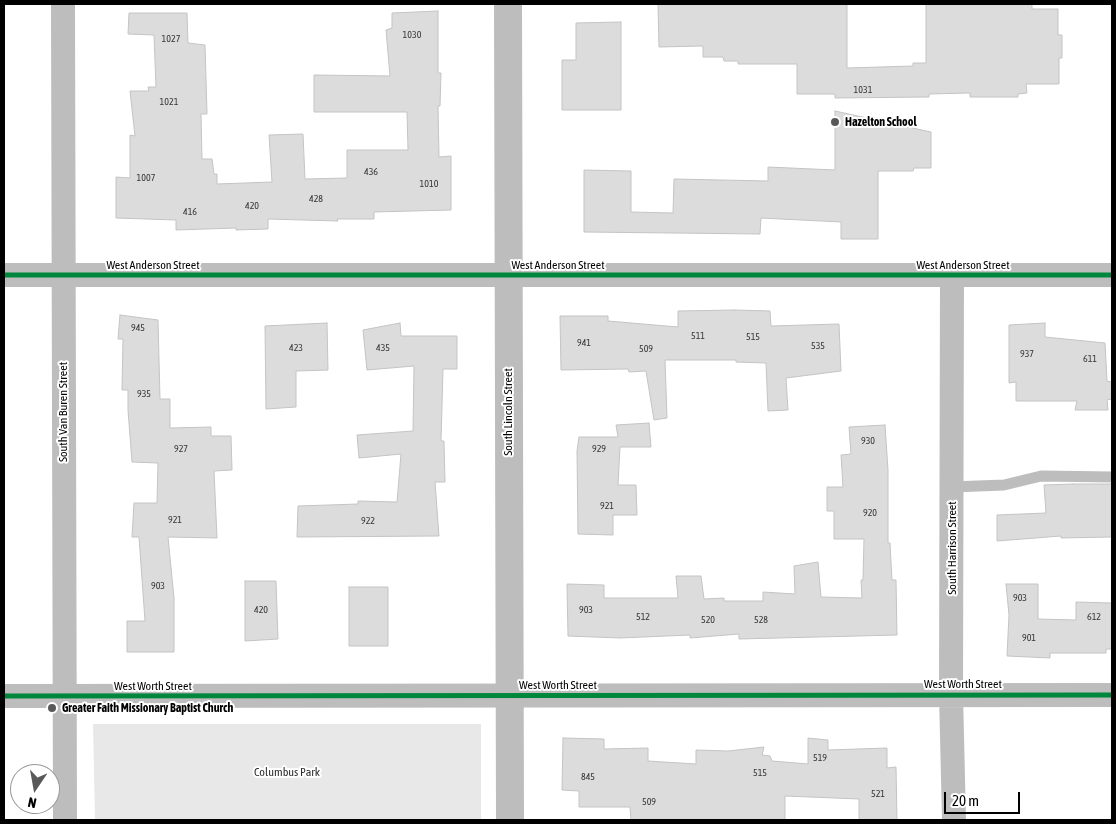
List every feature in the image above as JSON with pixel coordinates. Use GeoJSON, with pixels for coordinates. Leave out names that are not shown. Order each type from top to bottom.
{"type":"FeatureCollection","features":[{"type":"Feature","properties":{"kind":"street","name":"South Van Buren Street"},"geometry":{"type":"LineString","coordinates":[[63,4],[65,820]]}},
{"type":"Feature","properties":{"kind":"street","name":"South Lincoln Street"},"geometry":{"type":"LineString","coordinates":[[508,4],[510,820]]}},
{"type":"Feature","properties":{"kind":"street","name":"West Anderson Street"},"geometry":{"type":"LineString","coordinates":[[4,275],[1112,275]]}},
{"type":"Feature","properties":{"kind":"street","name":"South Harrison Street"},"geometry":{"type":"LineString","coordinates":[[952,275],[951,694],[954,820]]}},
{"type":"Feature","properties":{"kind":"street","name":"West Worth Street"},"geometry":{"type":"LineString","coordinates":[[4,696],[1112,694]]}},
{"type":"Feature","properties":{"kind":"lane"},"geometry":{"type":"LineString","coordinates":[[952,487],[1004,485],[1041,476],[1112,477]]}},
{"type":"Feature","properties":{"kind":"green space","name":"Columbus Park"},"geometry":{"type":"Polygon","coordinates":[[[93,724],[481,724],[481,820],[95,820],[93,724]]]}},
{"type":"Feature","properties":{"kind":"building"},"geometry":{"type":"Polygon","coordinates":[[[658,4],[847,4],[847,68],[913,66],[913,63],[926,63],[926,4],[1032,4],[1032,9],[1058,9],[1058,35],[1062,35],[1062,58],[1059,58],[1059,84],[1026,84],[1027,93],[1018,94],[1018,97],[970,97],[970,93],[929,94],[929,97],[835,98],[835,94],[797,94],[797,64],[738,64],[738,61],[724,61],[723,57],[703,57],[703,46],[659,47],[658,4]]]}},
{"type":"Feature","properties":{"kind":"building"},"geometry":{"type":"Polygon","coordinates":[[[438,11],[438,73],[441,73],[440,106],[438,106],[439,157],[451,156],[451,210],[374,212],[374,219],[337,219],[338,221],[268,219],[268,229],[236,230],[236,228],[176,230],[176,220],[116,218],[116,177],[130,178],[130,135],[135,136],[130,91],[149,91],[148,87],[156,87],[154,35],[128,34],[129,13],[187,13],[188,43],[205,45],[207,114],[201,114],[202,159],[212,159],[214,174],[217,174],[217,184],[272,182],[269,135],[303,134],[305,179],[347,178],[347,150],[408,150],[407,112],[314,112],[314,75],[390,76],[386,30],[392,28],[392,13],[438,11]]]}},
{"type":"Feature","properties":{"kind":"building"},"geometry":{"type":"Polygon","coordinates":[[[621,22],[621,110],[562,110],[562,60],[576,60],[576,23],[621,22]]]}},
{"type":"Feature","properties":{"kind":"building"},"geometry":{"type":"Polygon","coordinates":[[[835,111],[931,132],[931,168],[914,168],[913,171],[878,171],[878,239],[841,239],[841,222],[761,218],[760,234],[584,232],[584,170],[631,171],[631,212],[673,213],[674,179],[768,181],[768,167],[835,170],[835,111]]]}},
{"type":"Feature","properties":{"kind":"building"},"geometry":{"type":"Polygon","coordinates":[[[678,311],[770,311],[771,326],[839,324],[841,371],[786,378],[788,410],[768,411],[766,363],[736,362],[736,360],[665,360],[667,418],[654,420],[646,371],[629,372],[628,369],[561,370],[560,316],[608,316],[608,321],[678,327],[678,311]]]}},
{"type":"Feature","properties":{"kind":"building"},"geometry":{"type":"Polygon","coordinates":[[[120,315],[158,320],[160,399],[170,399],[170,428],[211,427],[211,436],[231,436],[232,470],[214,471],[217,538],[168,537],[174,598],[174,652],[127,652],[127,621],[145,621],[139,537],[132,537],[134,503],[157,503],[158,463],[132,462],[128,390],[122,390],[123,339],[118,339],[120,315]]]}},
{"type":"Feature","properties":{"kind":"building"},"geometry":{"type":"Polygon","coordinates":[[[327,323],[328,370],[296,371],[296,407],[266,409],[265,326],[327,323]]]}},
{"type":"Feature","properties":{"kind":"building"},"geometry":{"type":"Polygon","coordinates":[[[400,323],[401,336],[457,336],[457,369],[443,369],[441,441],[444,441],[445,482],[435,482],[439,536],[297,537],[298,506],[358,504],[358,501],[397,502],[401,454],[359,458],[357,435],[413,431],[414,366],[367,370],[363,330],[400,323]]]}},
{"type":"Feature","properties":{"kind":"building"},"geometry":{"type":"Polygon","coordinates":[[[1045,323],[1045,337],[1105,343],[1107,381],[1112,382],[1112,399],[1107,400],[1108,410],[1075,410],[1077,401],[1016,401],[1016,382],[1009,383],[1009,325],[1045,323]]]}},
{"type":"Feature","properties":{"kind":"building"},"geometry":{"type":"Polygon","coordinates":[[[649,423],[651,447],[620,447],[618,485],[636,485],[637,515],[613,515],[613,535],[578,534],[577,451],[579,437],[618,437],[616,425],[649,423]]]}},
{"type":"Feature","properties":{"kind":"building"},"geometry":{"type":"Polygon","coordinates":[[[885,425],[888,470],[888,543],[890,543],[892,580],[896,580],[897,635],[739,639],[739,634],[690,638],[690,635],[620,638],[568,636],[567,584],[604,585],[604,598],[678,598],[676,576],[701,576],[704,599],[724,598],[724,601],[763,601],[763,592],[795,594],[794,566],[818,562],[821,597],[862,598],[861,580],[863,580],[864,539],[834,539],[834,511],[827,511],[827,487],[843,487],[841,455],[851,454],[849,427],[885,425]]]}},
{"type":"Feature","properties":{"kind":"building"},"geometry":{"type":"Polygon","coordinates":[[[1112,484],[1112,537],[1061,538],[1061,536],[997,541],[997,515],[1046,513],[1044,485],[1112,484]]]}},
{"type":"Feature","properties":{"kind":"building"},"geometry":{"type":"Polygon","coordinates":[[[245,581],[276,581],[278,639],[245,641],[245,581]]]}},
{"type":"Feature","properties":{"kind":"building"},"geometry":{"type":"Polygon","coordinates":[[[1006,584],[1038,584],[1038,619],[1076,620],[1076,602],[1112,603],[1112,649],[1106,649],[1106,653],[1050,653],[1050,658],[1007,656],[1009,615],[1006,584]]]}},
{"type":"Feature","properties":{"kind":"building"},"geometry":{"type":"Polygon","coordinates":[[[349,587],[388,587],[388,646],[349,646],[349,587]]]}},
{"type":"Feature","properties":{"kind":"building"},"geometry":{"type":"Polygon","coordinates":[[[563,738],[604,739],[604,749],[648,748],[648,761],[696,764],[696,750],[728,751],[764,747],[762,755],[770,756],[772,761],[808,764],[808,738],[828,740],[828,750],[887,748],[887,768],[896,767],[897,820],[859,820],[859,799],[785,796],[785,820],[631,820],[630,807],[579,807],[579,791],[562,790],[563,738]]]}},
{"type":"Feature","properties":{"kind":"cycle path"},"geometry":{"type":"LineString","coordinates":[[4,275],[1112,275]]}},
{"type":"Feature","properties":{"kind":"cycle path"},"geometry":{"type":"LineString","coordinates":[[4,696],[1112,695]]}},
{"type":"Feature","properties":{"kind":"place","name":"Hazelton School"},"geometry":{"type":"Point","coordinates":[835,122]}},
{"type":"Feature","properties":{"kind":"place","name":"Greater Faith Missionary Baptist Church"},"geometry":{"type":"Point","coordinates":[52,708]}}]}
